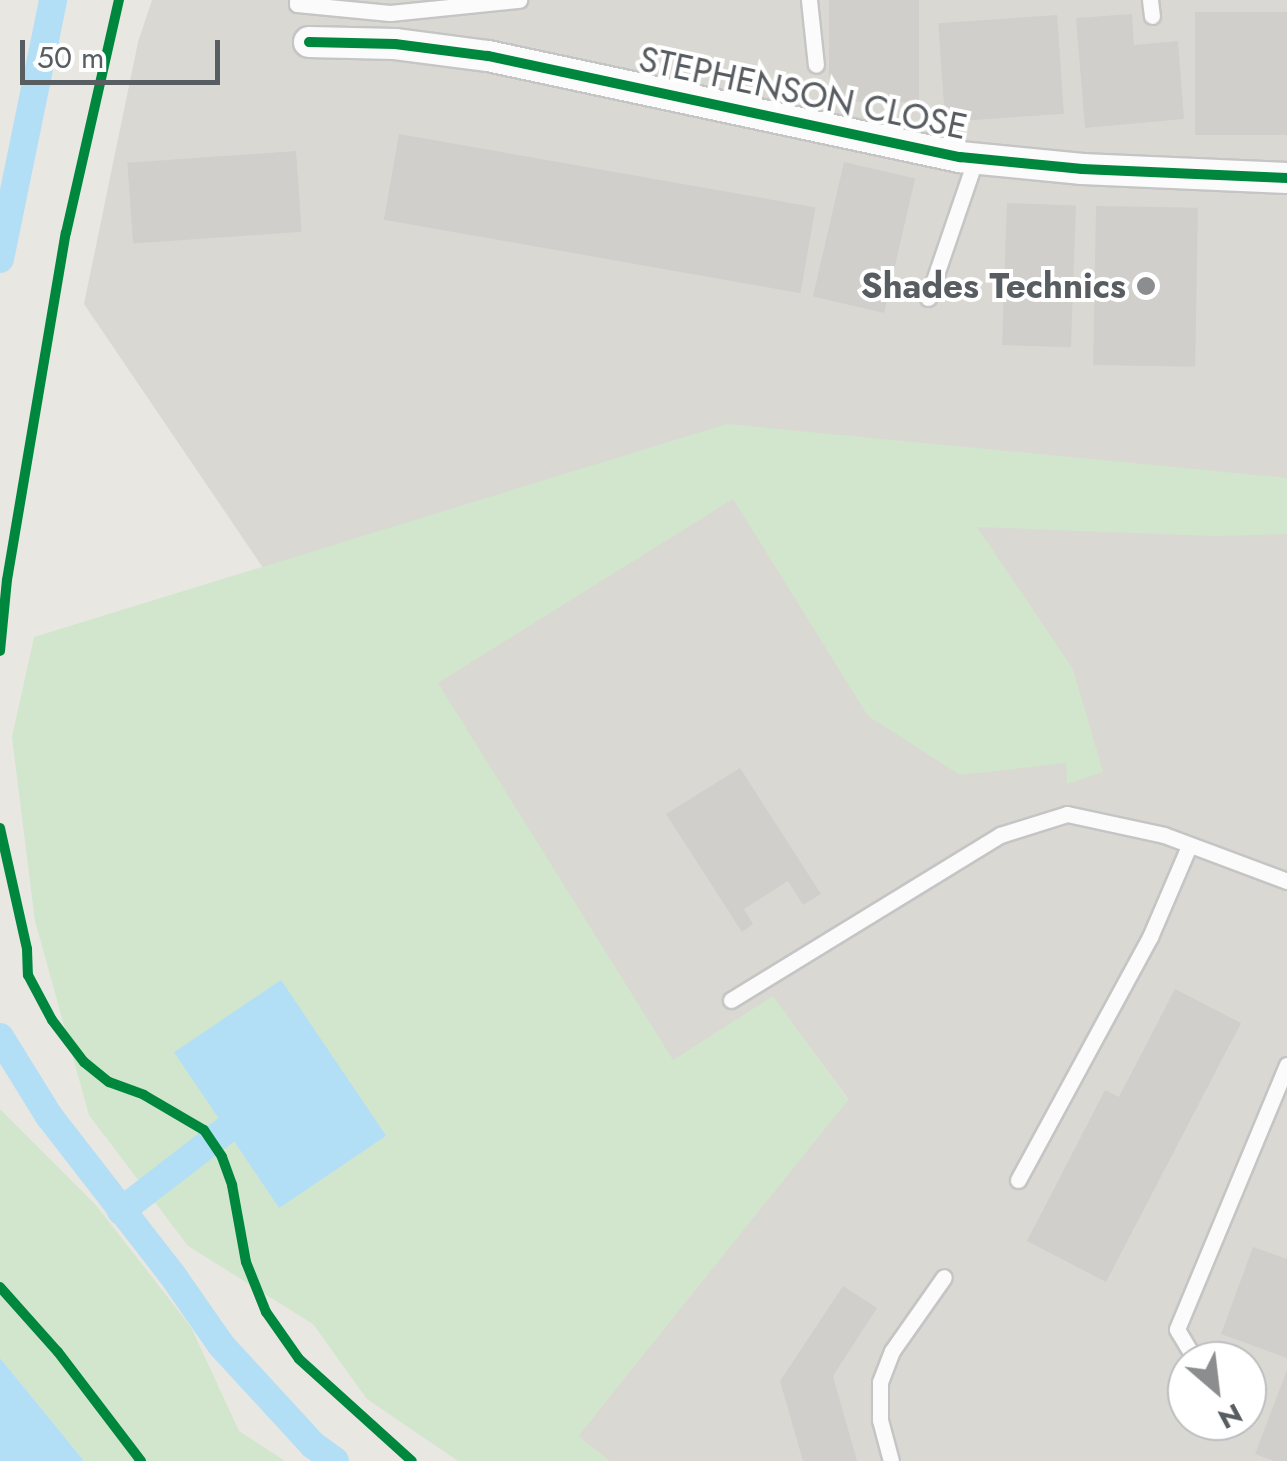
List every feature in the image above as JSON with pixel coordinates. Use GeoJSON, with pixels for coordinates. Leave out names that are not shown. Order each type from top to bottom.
{"type":"FeatureCollection","features":[{"type":"Feature","properties":{"kind":"street","name":"STEPHENSON CLOSE"},"geometry":{"type":"LineString","coordinates":[[309,42],[396,44],[488,56],[637,84],[896,146],[976,158],[1082,169],[1287,178]]}},
{"type":"Feature","properties":{"kind":"lane"},"geometry":{"type":"LineString","coordinates":[[297,0],[297,4],[390,13],[519,0]]}},
{"type":"Feature","properties":{"kind":"lane"},"geometry":{"type":"LineString","coordinates":[[809,0],[816,65]]}},
{"type":"Feature","properties":{"kind":"lane"},"geometry":{"type":"LineString","coordinates":[[928,298],[976,158]]}},
{"type":"Feature","properties":{"kind":"lane"},"geometry":{"type":"LineString","coordinates":[[732,1000],[1000,836],[1045,820],[1084,815],[1287,881]]}},
{"type":"Feature","properties":{"kind":"lane"},"geometry":{"type":"LineString","coordinates":[[1018,1180],[1150,937],[1189,846]]}},
{"type":"Feature","properties":{"kind":"lane"},"geometry":{"type":"LineString","coordinates":[[1184,1341],[1177,1328],[1287,1065]]}},
{"type":"Feature","properties":{"kind":"lane"},"geometry":{"type":"LineString","coordinates":[[892,1461],[880,1420],[880,1382],[892,1351],[944,1277]]}},
{"type":"Feature","properties":{"kind":"shaded area"},"geometry":{"type":"Polygon","coordinates":[[[152,0],[1287,0],[1287,1461],[609,1461],[578,1436],[848,1099],[781,1008],[633,1113],[84,304],[138,42],[152,0]]]}},
{"type":"Feature","properties":{"kind":"green space"},"geometry":{"type":"Polygon","coordinates":[[[727,424],[1287,478],[1287,534],[1213,536],[977,527],[1073,669],[1103,772],[1067,784],[1066,763],[960,775],[868,716],[733,499],[438,683],[673,1060],[773,996],[848,1100],[578,1436],[609,1461],[458,1461],[367,1399],[313,1324],[188,1246],[89,1115],[35,921],[12,737],[34,637],[727,424]]]}},
{"type":"Feature","properties":{"kind":"green space"},"geometry":{"type":"Polygon","coordinates":[[[0,1109],[95,1204],[191,1327],[239,1431],[285,1461],[84,1461],[0,1358],[0,1109]]]}},
{"type":"Feature","properties":{"kind":"water"},"geometry":{"type":"Polygon","coordinates":[[[281,980],[386,1136],[279,1208],[174,1052],[281,980]]]}},
{"type":"Feature","properties":{"kind":"water"},"geometry":{"type":"Polygon","coordinates":[[[0,1358],[84,1461],[0,1461],[0,1358]]]}},
{"type":"Feature","properties":{"kind":"building"},"geometry":{"type":"Polygon","coordinates":[[[829,0],[919,0],[919,102],[829,102],[829,0]]]}},
{"type":"Feature","properties":{"kind":"building"},"geometry":{"type":"Polygon","coordinates":[[[1195,12],[1287,12],[1287,135],[1195,135],[1195,12]]]}},
{"type":"Feature","properties":{"kind":"building"},"geometry":{"type":"Polygon","coordinates":[[[1132,14],[1134,45],[1178,41],[1184,119],[1085,128],[1076,18],[1132,14]]]}},
{"type":"Feature","properties":{"kind":"building"},"geometry":{"type":"Polygon","coordinates":[[[1057,15],[1064,114],[945,122],[938,23],[1057,15]]]}},
{"type":"Feature","properties":{"kind":"building"},"geometry":{"type":"Polygon","coordinates":[[[399,134],[816,207],[800,293],[384,220],[399,134]]]}},
{"type":"Feature","properties":{"kind":"building"},"geometry":{"type":"Polygon","coordinates":[[[296,151],[302,232],[133,244],[127,163],[296,151]]]}},
{"type":"Feature","properties":{"kind":"building"},"geometry":{"type":"Polygon","coordinates":[[[844,162],[915,178],[884,313],[813,296],[844,162]]]}},
{"type":"Feature","properties":{"kind":"building"},"geometry":{"type":"Polygon","coordinates":[[[1007,203],[1076,205],[1071,347],[1002,345],[1007,203]]]}},
{"type":"Feature","properties":{"kind":"building","name":"Shades Technics"},"geometry":{"type":"Polygon","coordinates":[[[1096,206],[1198,208],[1195,367],[1093,365],[1096,206]]]}},
{"type":"Feature","properties":{"kind":"building"},"geometry":{"type":"Polygon","coordinates":[[[740,768],[821,894],[803,905],[788,881],[744,909],[753,924],[742,932],[666,814],[740,768]]]}},
{"type":"Feature","properties":{"kind":"building"},"geometry":{"type":"Polygon","coordinates":[[[1175,989],[1241,1023],[1106,1282],[1027,1241],[1105,1090],[1119,1097],[1175,989]]]}},
{"type":"Feature","properties":{"kind":"building"},"geometry":{"type":"Polygon","coordinates":[[[1253,1247],[1287,1259],[1287,1358],[1267,1351],[1267,1341],[1240,1341],[1221,1334],[1253,1247]]]}},
{"type":"Feature","properties":{"kind":"building"},"geometry":{"type":"Polygon","coordinates":[[[843,1286],[877,1308],[833,1376],[857,1461],[803,1461],[780,1381],[843,1286]]]}},
{"type":"Feature","properties":{"kind":"building"},"geometry":{"type":"Polygon","coordinates":[[[1287,1370],[1287,1461],[1255,1454],[1260,1441],[1267,1441],[1267,1422],[1287,1370]]]}},
{"type":"Feature","properties":{"kind":"waterway"},"geometry":{"type":"LineString","coordinates":[[0,259],[53,0]]}},
{"type":"Feature","properties":{"kind":"waterway"},"geometry":{"type":"LineString","coordinates":[[0,1037],[49,1116],[171,1273],[221,1345],[313,1445],[335,1461]]}},
{"type":"Feature","properties":{"kind":"waterway"},"geometry":{"type":"LineString","coordinates":[[121,1211],[227,1129]]}},
{"type":"Feature","properties":{"kind":"cycle path"},"geometry":{"type":"LineString","coordinates":[[0,651],[7,580],[66,233],[119,0]]}},
{"type":"Feature","properties":{"kind":"cycle path"},"geometry":{"type":"LineString","coordinates":[[309,42],[395,44],[488,56],[960,157],[1082,169],[1287,178]]}},
{"type":"Feature","properties":{"kind":"cycle path"},"geometry":{"type":"LineString","coordinates":[[0,828],[27,949],[28,975],[52,1020],[84,1062],[109,1082],[144,1095],[204,1130],[222,1157],[232,1185],[246,1262],[266,1312],[299,1359],[412,1461]]}},
{"type":"Feature","properties":{"kind":"cycle path"},"geometry":{"type":"LineString","coordinates":[[0,1287],[58,1352],[141,1461]]}},
{"type":"Feature","properties":{"kind":"place","name":"Shades Technics"},"geometry":{"type":"Point","coordinates":[1146,286]}}]}
